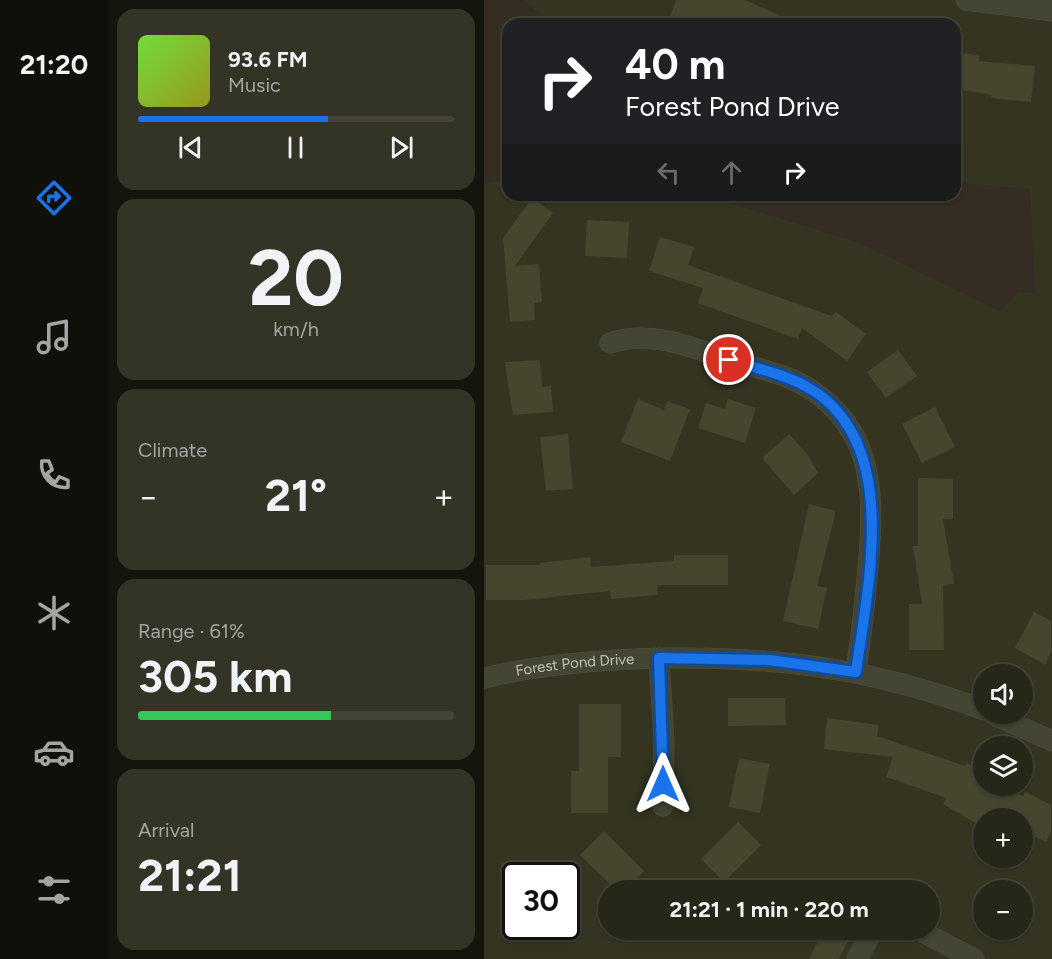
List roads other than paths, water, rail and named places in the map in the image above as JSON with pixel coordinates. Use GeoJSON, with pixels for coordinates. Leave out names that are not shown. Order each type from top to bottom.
{"type":"FeatureCollection","features":[{"type":"Feature","properties":{"kind":"street"},"geometry":{"type":"LineString","coordinates":[[966,0],[1051,10]]}},
{"type":"Feature","properties":{"kind":"street"},"geometry":{"type":"LineString","coordinates":[[610,343],[627,337],[665,339],[793,381],[827,401],[849,426],[865,463],[873,512],[856,672]]}},
{"type":"Feature","properties":{"kind":"street"},"geometry":{"type":"LineString","coordinates":[[659,658],[664,740],[663,806]]}},
{"type":"Feature","properties":{"kind":"street","name":"Forest Pond Drive"},"geometry":{"type":"LineString","coordinates":[[484,678],[591,661],[659,658],[769,660],[856,672],[938,693],[973,706]]}},
{"type":"Feature","properties":{"kind":"street"},"geometry":{"type":"LineString","coordinates":[[1014,724],[1051,741]]}},
{"type":"Feature","properties":{"kind":"street"},"geometry":{"type":"LineString","coordinates":[[858,959],[868,940]]}},
{"type":"Feature","properties":{"kind":"street"},"geometry":{"type":"LineString","coordinates":[[938,940],[974,959]]}}]}
